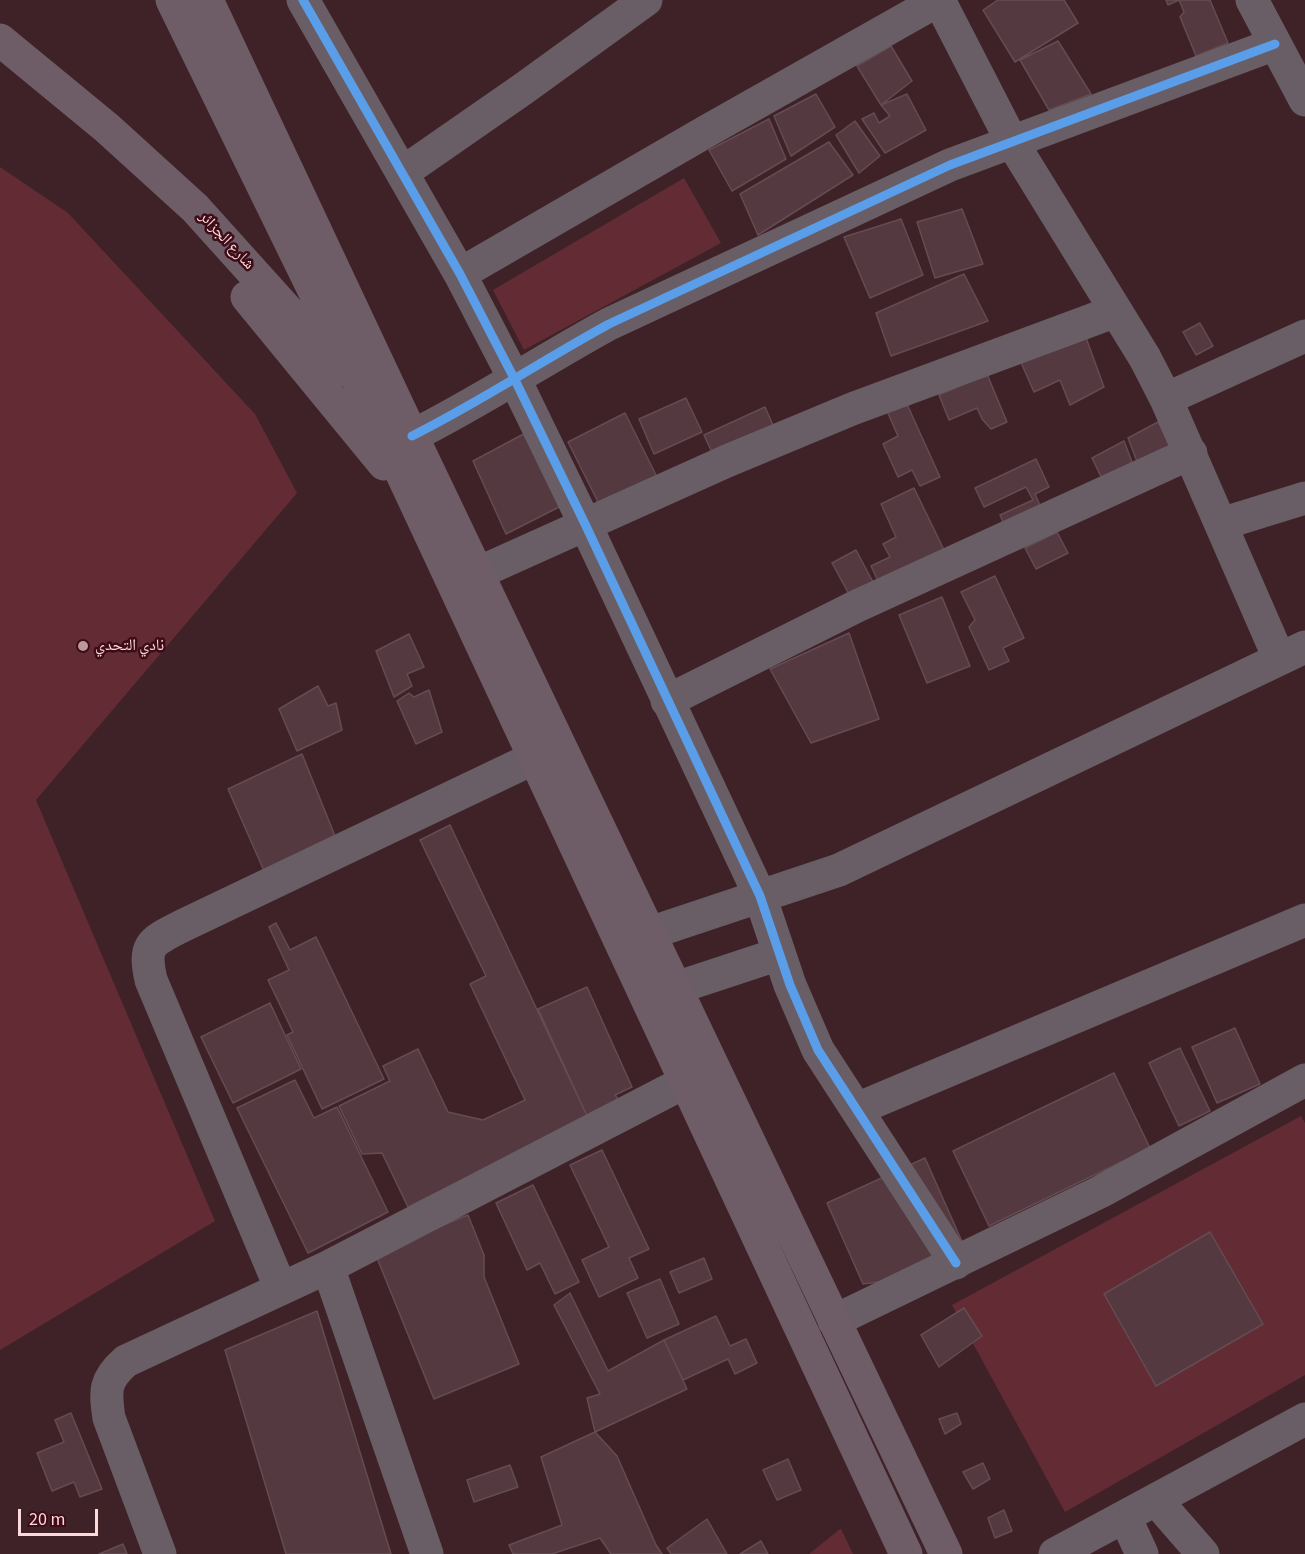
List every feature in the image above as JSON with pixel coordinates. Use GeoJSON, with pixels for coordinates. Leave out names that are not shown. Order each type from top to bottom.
{"type":"FeatureCollection","features":[{"type":"Feature","properties":{"kind":"main road"},"geometry":{"type":"LineString","coordinates":[[172,0],[368,400],[906,1554]]}},
{"type":"Feature","properties":{"kind":"main road"},"geometry":{"type":"LineString","coordinates":[[207,0],[412,436],[946,1554]]}},
{"type":"Feature","properties":{"kind":"main road","name":"شارع الجزائر"},"geometry":{"type":"LineString","coordinates":[[0,40],[107,128],[195,208],[427,467]]}},
{"type":"Feature","properties":{"kind":"main road","name":"شارع الجزائر"},"geometry":{"type":"LineString","coordinates":[[0,63],[146,188],[193,235],[230,275],[415,502]]}},
{"type":"Feature","properties":{"kind":"street"},"geometry":{"type":"LineString","coordinates":[[303,0],[460,274],[515,380],[760,896],[802,1017],[818,1050],[956,1263]]}},
{"type":"Feature","properties":{"kind":"street"},"geometry":{"type":"LineString","coordinates":[[402,173],[646,0]]}},
{"type":"Feature","properties":{"kind":"street"},"geometry":{"type":"LineString","coordinates":[[460,274],[706,131],[939,0],[1012,142],[1145,358],[1191,453],[1221,524],[1292,652],[840,870],[650,933]]}},
{"type":"Feature","properties":{"kind":"street"},"geometry":{"type":"LineString","coordinates":[[1252,0],[1305,100]]}},
{"type":"Feature","properties":{"kind":"street"},"geometry":{"type":"LineString","coordinates":[[412,436],[515,380],[560,351],[609,324],[950,165],[1275,44]]}},
{"type":"Feature","properties":{"kind":"street"},"geometry":{"type":"LineString","coordinates":[[478,573],[852,409],[1116,311]]}},
{"type":"Feature","properties":{"kind":"street"},"geometry":{"type":"LineString","coordinates":[[1166,399],[1305,336]]}},
{"type":"Feature","properties":{"kind":"street"},"geometry":{"type":"LineString","coordinates":[[668,700],[857,606],[1191,453]]}},
{"type":"Feature","properties":{"kind":"street"},"geometry":{"type":"LineString","coordinates":[[1221,524],[1305,498]]}},
{"type":"Feature","properties":{"kind":"street"},"geometry":{"type":"LineString","coordinates":[[281,1289],[151,980],[147,960],[150,946],[157,939],[182,926],[534,758]]}},
{"type":"Feature","properties":{"kind":"street"},"geometry":{"type":"LineString","coordinates":[[857,1110],[1305,920]]}},
{"type":"Feature","properties":{"kind":"street"},"geometry":{"type":"LineString","coordinates":[[676,988],[779,954]]}},
{"type":"Feature","properties":{"kind":"street"},"geometry":{"type":"LineString","coordinates":[[834,1321],[1110,1187],[1305,1080]]}},
{"type":"Feature","properties":{"kind":"street"},"geometry":{"type":"LineString","coordinates":[[159,1554],[109,1418],[106,1396],[108,1382],[113,1372],[126,1361],[328,1267],[685,1082]]}},
{"type":"Feature","properties":{"kind":"street"},"geometry":{"type":"LineString","coordinates":[[328,1267],[427,1554]]}},
{"type":"Feature","properties":{"kind":"street"},"geometry":{"type":"LineString","coordinates":[[1055,1554],[1305,1419]]}},
{"type":"Feature","properties":{"kind":"street"},"geometry":{"type":"LineString","coordinates":[[1156,1500],[1203,1554]]}},
{"type":"Feature","properties":{"kind":"street"},"geometry":{"type":"LineString","coordinates":[[1125,1517],[1142,1554]]}},
{"type":"Feature","properties":{"kind":"shaded area","name":"نادي التحدي"},"geometry":{"type":"Polygon","coordinates":[[[0,167],[68,213],[255,414],[297,493],[36,800],[215,1221],[0,1350],[0,167]]]}},
{"type":"Feature","properties":{"kind":"shaded area"},"geometry":{"type":"Polygon","coordinates":[[[684,178],[721,243],[524,350],[493,290],[684,178]]]}},
{"type":"Feature","properties":{"kind":"shaded area"},"geometry":{"type":"Polygon","coordinates":[[[1301,1116],[1305,1123],[1305,1375],[1065,1512],[952,1305],[1301,1116]]]}},
{"type":"Feature","properties":{"kind":"shaded area"},"geometry":{"type":"Polygon","coordinates":[[[840,1529],[853,1554],[809,1554],[840,1529]]]}},
{"type":"Feature","properties":{"kind":"building"},"geometry":{"type":"Polygon","coordinates":[[[998,0],[1064,0],[1078,23],[1015,62],[983,10],[998,0]]]}},
{"type":"Feature","properties":{"kind":"building"},"geometry":{"type":"Polygon","coordinates":[[[1166,0],[1179,0],[1168,5],[1166,0]]]}},
{"type":"Feature","properties":{"kind":"building"},"geometry":{"type":"Polygon","coordinates":[[[1179,0],[1210,0],[1228,43],[1196,56],[1180,17],[1184,12],[1179,0]]]}},
{"type":"Feature","properties":{"kind":"building"},"geometry":{"type":"Polygon","coordinates":[[[1058,41],[1091,94],[1049,110],[1020,60],[1058,41]]]}},
{"type":"Feature","properties":{"kind":"building"},"geometry":{"type":"Polygon","coordinates":[[[891,46],[912,81],[881,105],[857,66],[891,46]]]}},
{"type":"Feature","properties":{"kind":"building"},"geometry":{"type":"Polygon","coordinates":[[[816,94],[835,127],[791,156],[774,116],[816,94]]]}},
{"type":"Feature","properties":{"kind":"building"},"geometry":{"type":"Polygon","coordinates":[[[907,94],[926,130],[885,153],[862,119],[874,113],[879,123],[890,116],[881,105],[907,94]]]}},
{"type":"Feature","properties":{"kind":"building"},"geometry":{"type":"Polygon","coordinates":[[[769,119],[786,159],[732,191],[709,150],[769,119]]]}},
{"type":"Feature","properties":{"kind":"building"},"geometry":{"type":"Polygon","coordinates":[[[855,121],[880,156],[859,173],[836,135],[855,121]]]}},
{"type":"Feature","properties":{"kind":"building"},"geometry":{"type":"Polygon","coordinates":[[[829,142],[853,175],[758,235],[740,194],[829,142]]]}},
{"type":"Feature","properties":{"kind":"building"},"geometry":{"type":"Polygon","coordinates":[[[962,209],[983,264],[935,278],[917,222],[962,209]]]}},
{"type":"Feature","properties":{"kind":"building"},"geometry":{"type":"Polygon","coordinates":[[[901,219],[923,275],[870,298],[844,237],[901,219]]]}},
{"type":"Feature","properties":{"kind":"building"},"geometry":{"type":"Polygon","coordinates":[[[964,274],[988,321],[891,356],[876,313],[964,274]]]}},
{"type":"Feature","properties":{"kind":"building"},"geometry":{"type":"Polygon","coordinates":[[[1200,323],[1213,346],[1196,355],[1183,332],[1200,323]]]}},
{"type":"Feature","properties":{"kind":"building"},"geometry":{"type":"Polygon","coordinates":[[[1085,335],[1104,387],[1070,405],[1060,380],[1034,392],[1019,358],[1085,335]]]}},
{"type":"Feature","properties":{"kind":"building"},"geometry":{"type":"Polygon","coordinates":[[[987,374],[1007,422],[991,429],[982,419],[977,408],[949,420],[939,395],[987,374]]]}},
{"type":"Feature","properties":{"kind":"building"},"geometry":{"type":"Polygon","coordinates":[[[686,398],[702,432],[654,454],[639,419],[686,398]]]}},
{"type":"Feature","properties":{"kind":"building"},"geometry":{"type":"Polygon","coordinates":[[[906,402],[940,477],[920,486],[912,470],[898,477],[883,444],[898,436],[887,411],[906,402]]]}},
{"type":"Feature","properties":{"kind":"building"},"geometry":{"type":"Polygon","coordinates":[[[765,407],[776,432],[715,459],[704,435],[765,407]]]}},
{"type":"Feature","properties":{"kind":"building"},"geometry":{"type":"Polygon","coordinates":[[[625,413],[659,481],[602,510],[568,442],[625,413]]]}},
{"type":"Feature","properties":{"kind":"building"},"geometry":{"type":"Polygon","coordinates":[[[1158,422],[1171,447],[1138,464],[1128,438],[1158,422]]]}},
{"type":"Feature","properties":{"kind":"building"},"geometry":{"type":"Polygon","coordinates":[[[531,430],[565,504],[506,534],[473,461],[531,430]]]}},
{"type":"Feature","properties":{"kind":"building"},"geometry":{"type":"Polygon","coordinates":[[[1124,441],[1135,470],[1105,485],[1092,458],[1124,441]]]}},
{"type":"Feature","properties":{"kind":"building"},"geometry":{"type":"Polygon","coordinates":[[[1036,459],[1049,487],[1035,494],[1042,510],[1005,527],[1000,515],[1033,500],[1026,487],[984,507],[975,488],[1036,459]]]}},
{"type":"Feature","properties":{"kind":"building"},"geometry":{"type":"Polygon","coordinates":[[[914,488],[946,554],[880,585],[871,566],[890,557],[883,544],[896,537],[881,504],[914,488]]]}},
{"type":"Feature","properties":{"kind":"building"},"geometry":{"type":"Polygon","coordinates":[[[1057,532],[1068,553],[1036,569],[1025,548],[1057,532]]]}},
{"type":"Feature","properties":{"kind":"building"},"geometry":{"type":"Polygon","coordinates":[[[856,550],[874,584],[851,598],[832,563],[856,550]]]}},
{"type":"Feature","properties":{"kind":"building"},"geometry":{"type":"Polygon","coordinates":[[[995,576],[1024,638],[1003,648],[1009,661],[989,670],[969,627],[975,620],[961,592],[995,576]]]}},
{"type":"Feature","properties":{"kind":"building"},"geometry":{"type":"Polygon","coordinates":[[[942,597],[970,666],[927,683],[899,615],[942,597]]]}},
{"type":"Feature","properties":{"kind":"building"},"geometry":{"type":"Polygon","coordinates":[[[849,633],[879,719],[811,743],[770,669],[849,633]]]}},
{"type":"Feature","properties":{"kind":"building"},"geometry":{"type":"Polygon","coordinates":[[[409,634],[424,667],[407,674],[412,686],[394,697],[376,651],[409,634]]]}},
{"type":"Feature","properties":{"kind":"building"},"geometry":{"type":"Polygon","coordinates":[[[318,686],[328,706],[336,703],[342,730],[297,751],[279,709],[318,686]]]}},
{"type":"Feature","properties":{"kind":"building"},"geometry":{"type":"Polygon","coordinates":[[[429,690],[442,732],[416,744],[397,701],[409,693],[414,697],[429,690]]]}},
{"type":"Feature","properties":{"kind":"building"},"geometry":{"type":"Polygon","coordinates":[[[302,754],[335,836],[265,873],[228,789],[302,754]]]}},
{"type":"Feature","properties":{"kind":"building"},"geometry":{"type":"Polygon","coordinates":[[[450,825],[588,1118],[408,1207],[382,1153],[362,1154],[339,1106],[390,1081],[383,1066],[418,1049],[448,1112],[483,1120],[525,1100],[470,984],[486,976],[420,840],[450,825]]]}},
{"type":"Feature","properties":{"kind":"building"},"geometry":{"type":"Polygon","coordinates":[[[276,923],[290,950],[316,937],[384,1079],[322,1109],[287,1035],[293,1032],[268,980],[289,970],[269,927],[276,923]]]}},
{"type":"Feature","properties":{"kind":"building"},"geometry":{"type":"Polygon","coordinates":[[[587,987],[632,1087],[615,1095],[621,1103],[588,1118],[538,1009],[587,987]]]}},
{"type":"Feature","properties":{"kind":"building"},"geometry":{"type":"Polygon","coordinates":[[[270,1003],[301,1069],[233,1103],[201,1037],[270,1003]]]}},
{"type":"Feature","properties":{"kind":"building"},"geometry":{"type":"Polygon","coordinates":[[[1235,1028],[1260,1084],[1217,1103],[1192,1047],[1235,1028]]]}},
{"type":"Feature","properties":{"kind":"building"},"geometry":{"type":"Polygon","coordinates":[[[1180,1048],[1210,1111],[1179,1126],[1149,1063],[1180,1048]]]}},
{"type":"Feature","properties":{"kind":"building"},"geometry":{"type":"Polygon","coordinates":[[[1114,1073],[1150,1148],[989,1226],[953,1151],[1114,1073]]]}},
{"type":"Feature","properties":{"kind":"building"},"geometry":{"type":"Polygon","coordinates":[[[295,1080],[314,1118],[337,1107],[388,1212],[308,1253],[237,1108],[295,1080]]]}},
{"type":"Feature","properties":{"kind":"building"},"geometry":{"type":"Polygon","coordinates":[[[602,1150],[649,1249],[629,1258],[638,1278],[599,1297],[582,1260],[609,1247],[570,1165],[602,1150]]]}},
{"type":"Feature","properties":{"kind":"building"},"geometry":{"type":"Polygon","coordinates":[[[925,1158],[964,1246],[887,1281],[863,1284],[827,1203],[925,1158]]]}},
{"type":"Feature","properties":{"kind":"building"},"geometry":{"type":"Polygon","coordinates":[[[533,1185],[579,1282],[555,1294],[540,1263],[527,1270],[496,1203],[533,1185]]]}},
{"type":"Feature","properties":{"kind":"building"},"geometry":{"type":"Polygon","coordinates":[[[468,1215],[484,1255],[484,1277],[519,1364],[434,1399],[375,1253],[468,1215]]]}},
{"type":"Feature","properties":{"kind":"building"},"geometry":{"type":"Polygon","coordinates":[[[1210,1232],[1263,1324],[1156,1386],[1104,1294],[1210,1232]]]}},
{"type":"Feature","properties":{"kind":"building"},"geometry":{"type":"Polygon","coordinates":[[[704,1258],[712,1279],[679,1293],[670,1272],[704,1258]]]}},
{"type":"Feature","properties":{"kind":"building"},"geometry":{"type":"Polygon","coordinates":[[[660,1279],[679,1324],[647,1338],[627,1293],[660,1279]]]}},
{"type":"Feature","properties":{"kind":"building"},"geometry":{"type":"Polygon","coordinates":[[[570,1293],[608,1371],[664,1340],[687,1389],[595,1432],[587,1398],[600,1394],[554,1305],[570,1293]]]}},
{"type":"Feature","properties":{"kind":"building"},"geometry":{"type":"Polygon","coordinates":[[[964,1308],[982,1336],[939,1367],[921,1335],[964,1308]]]}},
{"type":"Feature","properties":{"kind":"building"},"geometry":{"type":"Polygon","coordinates":[[[317,1311],[391,1554],[286,1554],[225,1350],[317,1311]]]}},
{"type":"Feature","properties":{"kind":"building"},"geometry":{"type":"Polygon","coordinates":[[[716,1316],[730,1346],[746,1339],[757,1363],[735,1374],[728,1359],[683,1380],[664,1340],[716,1316]]]}},
{"type":"Feature","properties":{"kind":"building"},"geometry":{"type":"Polygon","coordinates":[[[71,1413],[102,1489],[80,1497],[74,1482],[52,1491],[37,1453],[64,1442],[55,1420],[71,1413]]]}},
{"type":"Feature","properties":{"kind":"building"},"geometry":{"type":"Polygon","coordinates":[[[957,1413],[961,1424],[945,1434],[939,1419],[957,1413]]]}},
{"type":"Feature","properties":{"kind":"building"},"geometry":{"type":"Polygon","coordinates":[[[595,1432],[617,1456],[662,1554],[611,1554],[600,1538],[552,1554],[513,1554],[509,1545],[562,1525],[541,1457],[595,1432]]]}},
{"type":"Feature","properties":{"kind":"building"},"geometry":{"type":"Polygon","coordinates":[[[788,1459],[801,1490],[777,1500],[763,1470],[788,1459]]]}},
{"type":"Feature","properties":{"kind":"building"},"geometry":{"type":"Polygon","coordinates":[[[983,1463],[990,1479],[973,1489],[963,1472],[983,1463]]]}},
{"type":"Feature","properties":{"kind":"building"},"geometry":{"type":"Polygon","coordinates":[[[510,1465],[518,1487],[474,1502],[467,1480],[510,1465]]]}},
{"type":"Feature","properties":{"kind":"building"},"geometry":{"type":"Polygon","coordinates":[[[1004,1510],[1012,1531],[995,1538],[988,1518],[1004,1510]]]}},
{"type":"Feature","properties":{"kind":"building"},"geometry":{"type":"Polygon","coordinates":[[[707,1519],[727,1554],[671,1554],[667,1548],[707,1519]]]}},
{"type":"Feature","properties":{"kind":"building"},"geometry":{"type":"Polygon","coordinates":[[[761,1541],[768,1554],[740,1554],[761,1541]]]}},
{"type":"Feature","properties":{"kind":"building"},"geometry":{"type":"Polygon","coordinates":[[[123,1544],[127,1554],[99,1554],[123,1544]]]}},
{"type":"Feature","properties":{"kind":"cycle path"},"geometry":{"type":"LineString","coordinates":[[303,0],[460,274],[515,380],[760,896],[790,985],[818,1050],[956,1263]]}},
{"type":"Feature","properties":{"kind":"cycle path"},"geometry":{"type":"LineString","coordinates":[[412,436],[609,324],[950,165],[1275,44]]}},
{"type":"Feature","properties":{"kind":"place","name":"نادي التحدي"},"geometry":{"type":"Point","coordinates":[83,646]}}]}
